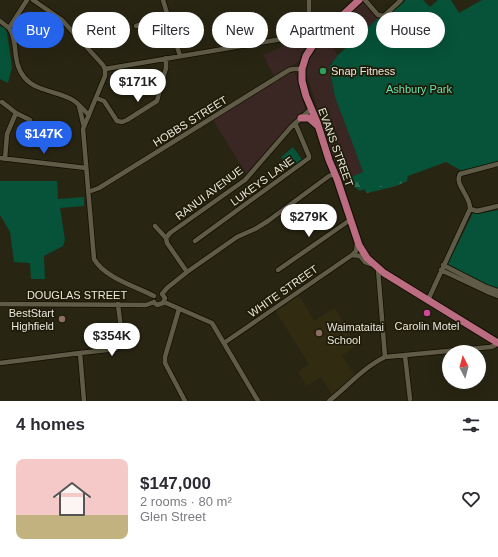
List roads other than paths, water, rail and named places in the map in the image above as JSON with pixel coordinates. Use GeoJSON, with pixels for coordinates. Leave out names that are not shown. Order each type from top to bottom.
{"type":"FeatureCollection","features":[{"type":"Feature","properties":{"kind":"highway","name":"EVANS STREET"},"geometry":{"type":"LineString","coordinates":[[345,12],[359,0]]}},
{"type":"Feature","properties":{"kind":"highway","name":"EVANS STREET"},"geometry":{"type":"LineString","coordinates":[[311,48],[306,56],[302,69],[303,84],[350,220],[364,254],[375,267],[497,343]]}},
{"type":"Feature","properties":{"kind":"highway"},"geometry":{"type":"LineString","coordinates":[[301,118],[309,118],[318,127]]}},
{"type":"Feature","properties":{"kind":"street"},"geometry":{"type":"LineString","coordinates":[[9,28],[27,0]]}},
{"type":"Feature","properties":{"kind":"street"},"geometry":{"type":"LineString","coordinates":[[34,0],[62,20],[105,69],[105,76],[84,127]]}},
{"type":"Feature","properties":{"kind":"street"},"geometry":{"type":"LineString","coordinates":[[163,0],[166,12]]}},
{"type":"Feature","properties":{"kind":"street"},"geometry":{"type":"LineString","coordinates":[[309,0],[309,12]]}},
{"type":"Feature","properties":{"kind":"street"},"geometry":{"type":"LineString","coordinates":[[365,0],[378,15],[384,16],[402,0]]}},
{"type":"Feature","properties":{"kind":"street"},"geometry":{"type":"LineString","coordinates":[[0,21],[9,28],[12,33],[17,65],[26,80],[35,86],[73,100],[89,115]]}},
{"type":"Feature","properties":{"kind":"street"},"geometry":{"type":"LineString","coordinates":[[105,69],[276,40]]}},
{"type":"Feature","properties":{"kind":"street"},"geometry":{"type":"LineString","coordinates":[[177,48],[180,56]]}},
{"type":"Feature","properties":{"kind":"street"},"geometry":{"type":"LineString","coordinates":[[96,98],[104,102],[117,121],[122,122],[127,120],[157,100],[166,68],[166,58]]}},
{"type":"Feature","properties":{"kind":"street","name":"HOBBS STREET"},"geometry":{"type":"LineString","coordinates":[[88,192],[99,188],[286,72],[293,69],[302,69]]}},
{"type":"Feature","properties":{"kind":"street"},"geometry":{"type":"LineString","coordinates":[[2,102],[16,113],[30,120]]}},
{"type":"Feature","properties":{"kind":"street"},"geometry":{"type":"LineString","coordinates":[[79,106],[84,127],[94,259],[98,266],[105,272],[154,296]]}},
{"type":"Feature","properties":{"kind":"street","name":"RANUI AVENUE"},"geometry":{"type":"LineString","coordinates":[[166,238],[170,233],[245,180],[295,123],[312,110]]}},
{"type":"Feature","properties":{"kind":"street"},"geometry":{"type":"LineString","coordinates":[[16,113],[7,134],[2,158],[86,168]]}},
{"type":"Feature","properties":{"kind":"street","name":"LUKEYS LANE"},"geometry":{"type":"LineString","coordinates":[[195,241],[309,158],[295,123]]}},
{"type":"Feature","properties":{"kind":"street"},"geometry":{"type":"LineString","coordinates":[[428,300],[470,209],[468,198],[459,183],[458,178],[460,174],[498,164]]}},
{"type":"Feature","properties":{"kind":"street"},"geometry":{"type":"LineString","coordinates":[[154,296],[154,302],[159,305],[164,298],[167,288],[187,272],[236,237],[255,230],[329,176],[334,174]]}},
{"type":"Feature","properties":{"kind":"street"},"geometry":{"type":"LineString","coordinates":[[470,209],[477,211],[498,206]]}},
{"type":"Feature","properties":{"kind":"street"},"geometry":{"type":"LineString","coordinates":[[278,270],[350,220]]}},
{"type":"Feature","properties":{"kind":"street"},"geometry":{"type":"LineString","coordinates":[[155,226],[166,238],[167,243],[187,272]]}},
{"type":"Feature","properties":{"kind":"street"},"geometry":{"type":"LineString","coordinates":[[352,255],[357,249],[358,240]]}},
{"type":"Feature","properties":{"kind":"street"},"geometry":{"type":"LineString","coordinates":[[352,255],[360,256],[365,262],[375,267],[379,281],[385,357]]}},
{"type":"Feature","properties":{"kind":"street","name":"WHITE STREET"},"geometry":{"type":"LineString","coordinates":[[224,343],[352,255]]}},
{"type":"Feature","properties":{"kind":"street"},"geometry":{"type":"LineString","coordinates":[[444,265],[486,287],[498,291]]}},
{"type":"Feature","properties":{"kind":"street"},"geometry":{"type":"LineString","coordinates":[[441,270],[498,296]]}},
{"type":"Feature","properties":{"kind":"street"},"geometry":{"type":"LineString","coordinates":[[154,296],[159,293],[181,309],[212,323],[258,401]]}},
{"type":"Feature","properties":{"kind":"street","name":"DOUGLAS STREET"},"geometry":{"type":"LineString","coordinates":[[0,304],[146,305],[154,302]]}},
{"type":"Feature","properties":{"kind":"street"},"geometry":{"type":"LineString","coordinates":[[0,364],[116,349],[121,339],[118,304]]}},
{"type":"Feature","properties":{"kind":"street"},"geometry":{"type":"LineString","coordinates":[[181,309],[165,357],[165,363],[184,401]]}},
{"type":"Feature","properties":{"kind":"street"},"geometry":{"type":"LineString","coordinates":[[329,401],[379,360],[385,357],[490,347],[497,343]]}},
{"type":"Feature","properties":{"kind":"street"},"geometry":{"type":"LineString","coordinates":[[80,353],[84,401]]}},
{"type":"Feature","properties":{"kind":"street"},"geometry":{"type":"LineString","coordinates":[[404,356],[410,399]]}},
{"type":"Feature","properties":{"kind":"place","name":"Snap Fitness"},"geometry":{"type":"Point","coordinates":[323,71]}},
{"type":"Feature","properties":{"kind":"place","name":"Carolin Motel"},"geometry":{"type":"Point","coordinates":[427,313]}},
{"type":"Feature","properties":{"kind":"place","name":"BestStart Highfield"},"geometry":{"type":"Point","coordinates":[62,319]}},
{"type":"Feature","properties":{"kind":"place","name":"Waimataitai School"},"geometry":{"type":"Point","coordinates":[319,333]}},
{"type":"Feature","properties":{"kind":"park label","name":"Ashbury Park"},"geometry":{"type":"Point","coordinates":[419,89]}}]}
